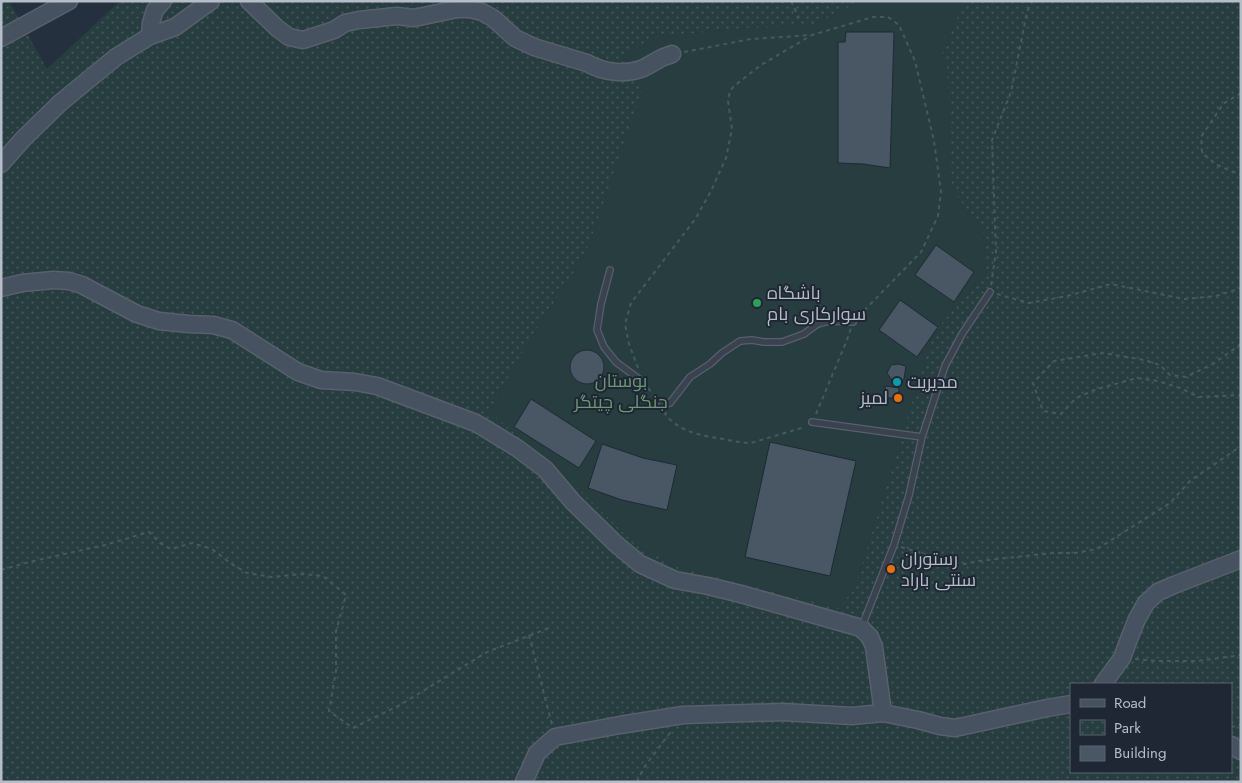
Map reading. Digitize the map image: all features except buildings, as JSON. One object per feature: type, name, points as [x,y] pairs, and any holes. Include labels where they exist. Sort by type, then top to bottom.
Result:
[{"type":"street","points":[[1,29],[54,1]]},
{"type":"street","points":[[1,38],[69,1]]},
{"type":"street","points":[[150,36],[155,10],[163,1]]},
{"type":"street","points":[[1,164],[23,139],[60,103],[116,57],[150,36],[175,27],[211,1]]},
{"type":"street","points":[[249,1],[289,37],[303,40],[334,30],[345,23],[359,20],[397,16],[414,18],[457,9],[470,9],[482,12],[493,18],[515,38],[534,47],[587,63],[603,70],[617,72],[642,69],[658,59],[672,54]]},
{"type":"street","points":[[1,288],[22,283],[54,280],[69,281],[82,285],[137,314],[159,320],[213,325],[232,330],[298,372],[321,380],[378,386],[476,423],[517,448],[544,469],[573,502],[616,544],[640,564],[675,580],[741,594],[861,628],[870,637],[874,647],[883,713]]},
{"type":"street","points":[[1104,683],[1122,658],[1146,603],[1158,592],[1241,558]]},
{"type":"street","points":[[524,782],[537,753],[555,737],[683,715],[783,712],[852,716],[883,713],[955,728],[1070,704]]},
{"type":"lane","points":[[610,270],[600,304],[597,330],[604,347],[616,362],[644,382]]},
{"type":"lane","points":[[861,628],[894,545],[909,495],[922,437],[946,366],[962,334],[990,292]]},
{"type":"lane","points":[[662,405],[670,403],[690,377],[740,341],[782,342],[804,334],[821,323],[830,321],[853,322]]},
{"type":"lane","points":[[812,422],[922,437]]},
{"type":"path","points":[[791,1],[799,18]]},
{"type":"path","points":[[1032,1],[1027,12],[1011,92],[992,140],[996,252],[990,292],[1029,303],[1068,296],[1110,284],[1184,299],[1216,296],[1241,288]]},
{"type":"path","points":[[672,54],[751,39],[812,35],[873,18],[888,17],[899,24],[915,61],[934,140],[941,192],[938,216],[921,252],[853,322],[819,410],[812,422],[806,426],[752,443],[709,437],[686,430],[676,425],[666,416],[666,411],[644,382],[629,344],[625,324],[631,303],[696,218],[726,158],[732,129],[728,101],[730,91],[761,65],[812,35]]},
{"type":"path","points":[[1241,93],[1223,104],[1202,137],[1202,153],[1217,165],[1241,175]]},
{"type":"path","points":[[1241,344],[1214,364],[1186,377],[1170,375],[1160,365],[1144,360],[1103,353],[1054,360],[1033,383],[1043,411],[1061,414],[1076,398],[1097,389],[1137,378],[1158,381],[1199,397],[1241,395]]},
{"type":"path","points":[[894,545],[965,564],[1053,553],[1097,550],[1170,503],[1190,481],[1241,446]]},
{"type":"path","points":[[1,570],[149,532],[160,543],[171,550],[192,543],[212,548],[230,563],[248,573],[272,577],[302,574],[323,576],[346,595],[336,630],[336,671],[329,711],[353,728],[400,705],[486,652],[549,628]]},
{"type":"path","points":[[529,635],[555,737]]},
{"type":"path","points":[[1122,658],[1158,661],[1198,661],[1241,655]]},
{"type":"path","points":[[637,782],[643,770],[683,715]]},
{"type":"green space","name":"بوستان جنگلی چیتگر","points":[[1,1],[9,1],[47,69],[120,1],[1241,1],[1241,782],[1,782]]},
{"type":"green space","name":"باشگاه سوارکاری بام","points":[[861,1],[964,1],[942,55],[947,68],[952,190],[983,229],[986,273],[934,332],[855,588],[839,608],[677,567],[635,544],[583,493],[489,411],[532,336],[586,253],[643,89],[624,54],[657,37],[745,28],[811,26]]},
{"type":"place","name":"باشگاه سوارکاری بام","points":[[757,303]]},
{"type":"place","name":"مدیریت","points":[[897,382]]},
{"type":"place","name":"لمیز","points":[[898,398]]},
{"type":"place","name":"رستوران سنتی باراد","points":[[891,569]]}]
